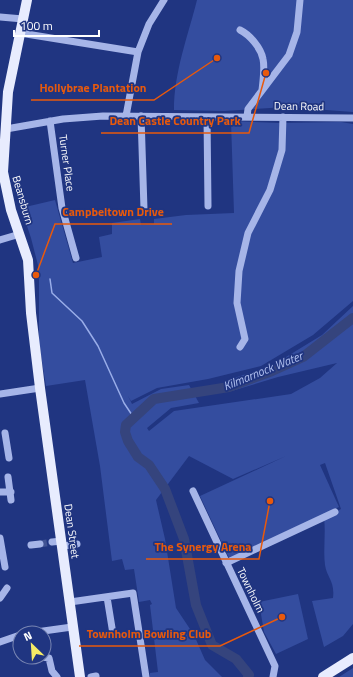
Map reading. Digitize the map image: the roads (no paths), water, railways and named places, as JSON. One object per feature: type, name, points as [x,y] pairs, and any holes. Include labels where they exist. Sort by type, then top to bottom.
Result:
[{"type":"main road","name":"Beansburn","points":[[27,0],[8,92],[3,172],[11,210],[28,260],[31,315],[40,388]]},
{"type":"main road","name":"Dean Street","points":[[40,388],[59,543],[70,602],[72,627],[80,677]]},
{"type":"main road","points":[[324,677],[353,658]]},
{"type":"street","points":[[126,116],[138,52],[149,24],[164,0]]},
{"type":"street","points":[[247,116],[248,109],[289,55],[297,32],[300,0]]},
{"type":"street","points":[[0,17],[23,19]]},
{"type":"street","points":[[240,30],[245,32],[257,47],[263,59],[262,91]]},
{"type":"street","points":[[20,33],[138,52]]},
{"type":"street","name":"Dean Road","points":[[6,129],[50,121],[103,116],[353,118]]},
{"type":"street","points":[[141,116],[144,209]]},
{"type":"street","points":[[207,116],[208,206]]},
{"type":"street","points":[[240,347],[246,339],[237,302],[241,258],[248,233],[270,190],[282,150],[283,117]]},
{"type":"street","name":"Turner Place","points":[[50,121],[62,208],[76,258]]},
{"type":"street","points":[[0,240],[20,234]]},
{"type":"street","points":[[0,394],[40,388]]},
{"type":"street","points":[[5,433],[3,445],[9,458]]},
{"type":"street","points":[[8,477],[11,500]]},
{"type":"street","name":"Townholm","points":[[193,491],[275,666],[273,677]]},
{"type":"street","points":[[0,492],[11,492]]},
{"type":"street","points":[[226,564],[335,512]]},
{"type":"street","points":[[0,538],[1,551],[5,567]]},
{"type":"street","points":[[59,543],[77,544]]},
{"type":"street","points":[[31,545],[40,544]]},
{"type":"street","points":[[0,598],[7,588]]},
{"type":"street","points":[[70,602],[133,593],[146,677]]},
{"type":"street","points":[[107,597],[113,634]]},
{"type":"street","points":[[52,630],[72,627]]},
{"type":"street","points":[[0,642],[12,638]]},
{"type":"street","points":[[51,665],[52,671],[57,677]]},
{"type":"waterway","points":[[50,279],[52,293],[82,321],[98,346],[124,403],[134,418]]},
{"type":"waterway","name":"Kilmarnock Water","points":[[248,677],[249,675],[236,659],[212,645],[196,605],[184,539],[165,489],[149,465],[138,457],[128,441],[125,432],[126,425],[154,399],[229,387],[272,371],[303,357],[353,318]]},
{"type":"tunnel","points":[[40,544],[52,542]]},
{"type":"place","name":"Hollybrae Plantation","points":[[217,58]]},
{"type":"place","name":"Dean Castle Country Park","points":[[266,73]]},
{"type":"place","name":"Campbeltown Drive","points":[[36,275]]},
{"type":"place","name":"The Synergy Arena","points":[[270,501]]},
{"type":"place","name":"Townholm Bowling Club","points":[[282,617]]}]
